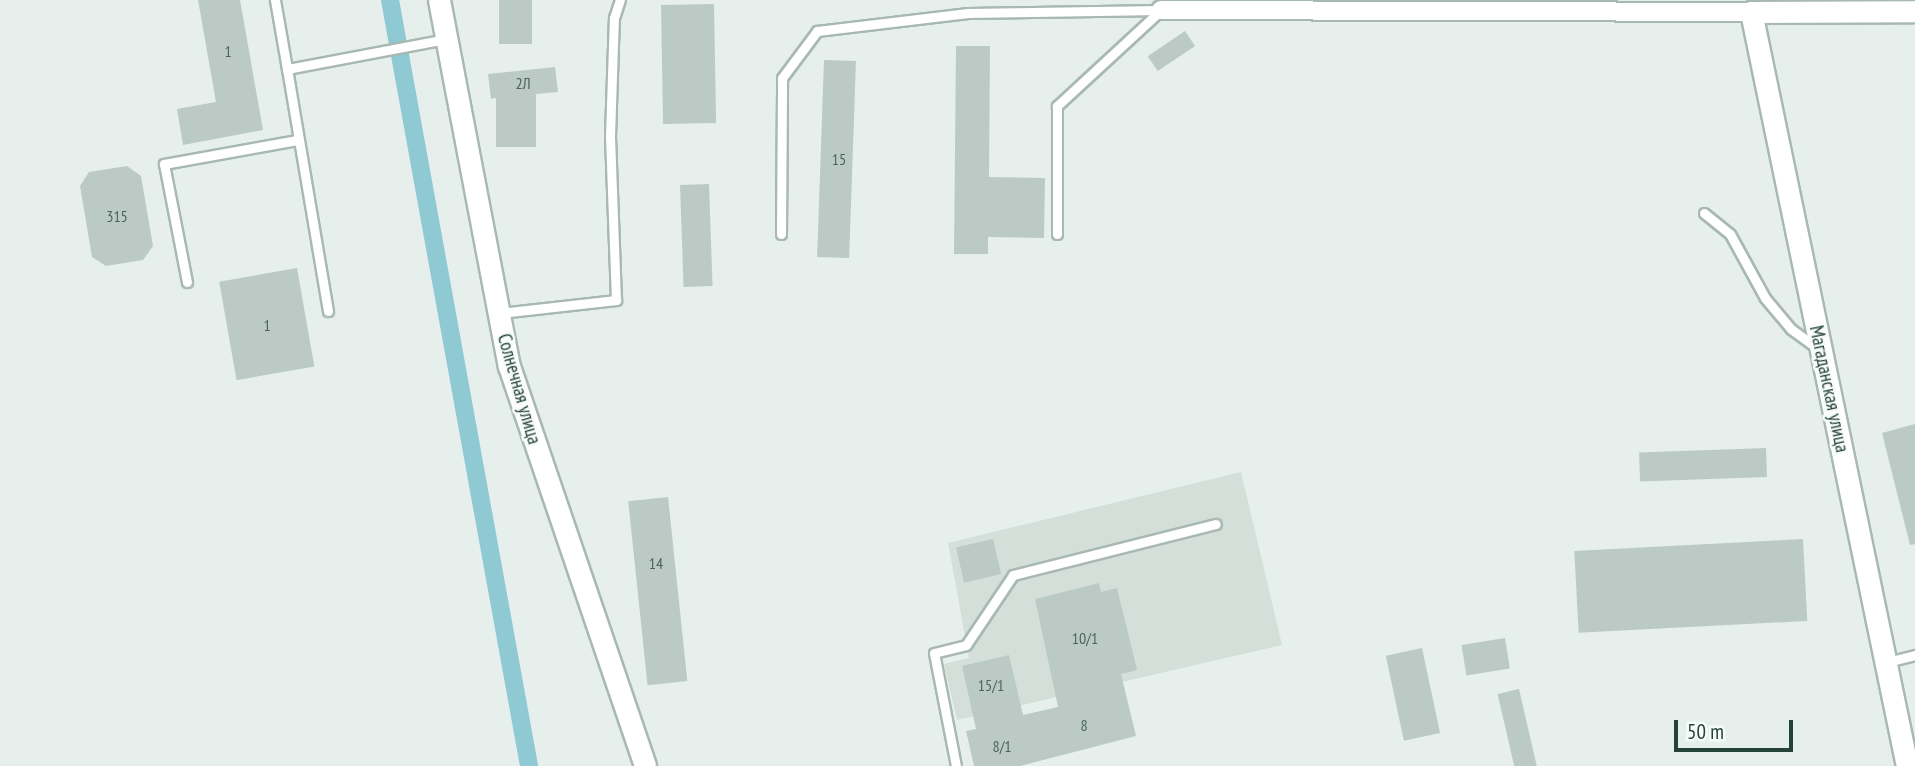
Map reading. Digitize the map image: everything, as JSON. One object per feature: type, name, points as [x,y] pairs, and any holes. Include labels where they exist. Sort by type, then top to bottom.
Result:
[{"type":"street","name":"Солнечная улица","points":[[442,2],[439,40],[509,366],[645,766]]},
{"type":"street","points":[[1161,10],[1469,6],[1750,6],[1915,10]]},
{"type":"street","name":"Магаданская улица","points":[[1750,6],[1907,766]]},
{"type":"lane","points":[[275,0],[328,311]]},
{"type":"lane","points":[[498,313],[616,300],[610,136],[614,18],[620,0]]},
{"type":"lane","points":[[781,233],[782,78],[817,31],[968,13],[1161,10]]},
{"type":"lane","points":[[1057,234],[1057,106],[1161,10]]},
{"type":"lane","points":[[287,69],[439,40]]},
{"type":"lane","points":[[187,282],[164,164],[297,140]]},
{"type":"lane","points":[[1704,213],[1730,234],[1765,298],[1791,329],[1821,351]]},
{"type":"lane","points":[[956,766],[934,653],[966,645],[1013,575],[1216,524]]},
{"type":"lane","points":[[1885,662],[1915,655]]},
{"type":"shaded area","points":[[1241,472],[1282,645],[957,720],[944,664],[969,658],[948,543]]},
{"type":"building","points":[[198,0],[240,0],[263,130],[183,145],[177,109],[216,102]]},
{"type":"building","points":[[499,0],[532,0],[532,44],[499,44]]},
{"type":"building","points":[[714,4],[716,123],[663,124],[661,5]]},
{"type":"building","points":[[1185,31],[1195,46],[1158,71],[1148,56]]},
{"type":"building","points":[[956,46],[990,46],[989,177],[1045,178],[1044,238],[988,237],[988,254],[954,254]]},
{"type":"building","points":[[824,60],[856,61],[849,258],[817,257]]},
{"type":"building","points":[[555,67],[558,92],[536,94],[536,147],[496,147],[496,98],[491,99],[488,74]]},
{"type":"building","points":[[127,166],[141,176],[153,246],[143,260],[106,266],[92,257],[80,186],[89,172]]},
{"type":"building","points":[[709,184],[713,286],[684,287],[680,185]]},
{"type":"building","points":[[297,268],[314,366],[237,380],[219,282]]},
{"type":"building","points":[[1915,424],[1915,544],[1910,545],[1882,433]]},
{"type":"building","points":[[1766,448],[1767,477],[1640,481],[1639,452]]},
{"type":"building","points":[[668,497],[687,681],[648,685],[628,501]]},
{"type":"building","points":[[993,539],[1001,574],[964,583],[956,548]]},
{"type":"building","points":[[1803,539],[1807,621],[1579,633],[1574,551]]},
{"type":"building","points":[[1099,583],[1101,592],[1117,588],[1137,670],[1121,674],[1136,736],[1020,766],[974,766],[966,731],[976,729],[962,666],[1009,655],[1023,715],[1058,707],[1035,599]]},
{"type":"building","points":[[1505,638],[1510,669],[1466,676],[1462,645]]},
{"type":"building","points":[[1422,648],[1440,733],[1404,741],[1386,656]]},
{"type":"building","points":[[1519,689],[1537,766],[1514,766],[1498,694]]},
{"type":"waterway","points":[[390,0],[529,766]]}]
